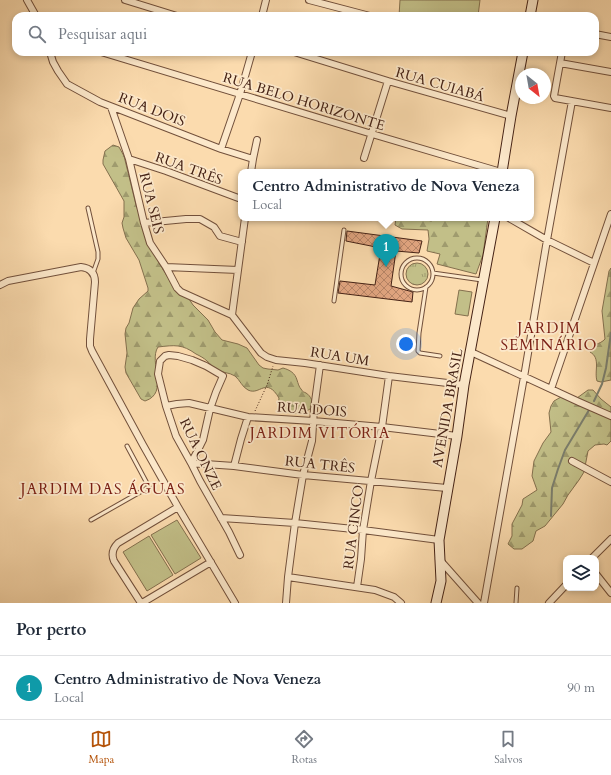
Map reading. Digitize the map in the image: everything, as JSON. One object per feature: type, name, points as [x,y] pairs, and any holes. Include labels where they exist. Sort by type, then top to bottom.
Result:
[{"type":"street","points":[[27,0],[34,12]]},
{"type":"street","points":[[125,0],[164,12]]},
{"type":"street","points":[[263,12],[266,0]]},
{"type":"street","points":[[309,0],[355,12]]},
{"type":"street","points":[[531,12],[533,0]]},
{"type":"street","points":[[599,35],[611,37]]},
{"type":"street","name":"RUA DOIS","points":[[51,56],[58,71],[68,84],[100,102],[221,149],[253,159]]},
{"type":"street","name":"RUA BELO HORIZONTE","points":[[114,56],[492,169]]},
{"type":"street","points":[[221,149],[240,94],[251,56]]},
{"type":"street","name":"RUA CUIABÁ","points":[[307,56],[511,116]]},
{"type":"street","points":[[502,169],[522,56]]},
{"type":"street","points":[[561,56],[553,93],[555,98],[611,108]]},
{"type":"street","points":[[560,63],[611,72]]},
{"type":"street","points":[[364,158],[388,81]]},
{"type":"street","points":[[484,603],[572,101]]},
{"type":"street","name":"RUA SEIS","points":[[111,107],[129,159],[150,243],[166,267],[177,288],[181,292],[232,315]]},
{"type":"street","points":[[251,169],[257,140]]},
{"type":"street","name":"RUA TRÊS","points":[[129,159],[238,198]]},
{"type":"street","points":[[551,389],[611,214]]},
{"type":"street","points":[[144,223],[186,218],[200,219],[214,227],[220,236],[242,242]]},
{"type":"street","points":[[232,315],[245,221]]},
{"type":"street","name":"AVENIDA BRASIL","points":[[436,603],[441,581],[439,540],[457,436],[464,385],[494,221]]},
{"type":"street","points":[[514,221],[547,240],[594,263]]},
{"type":"street","points":[[0,285],[8,281],[81,267],[86,268],[93,273],[95,282],[90,339],[92,352],[178,507],[235,603]]},
{"type":"street","points":[[166,267],[238,270]]},
{"type":"street","name":"RUA UM","points":[[232,315],[261,353],[267,357],[389,376],[464,385]]},
{"type":"street","points":[[471,352],[611,416]]},
{"type":"street","name":"RUA ONZE","points":[[210,409],[223,376],[206,366],[178,356],[169,355],[162,358],[158,374],[166,406],[176,436],[240,556]]},
{"type":"street","points":[[286,603],[295,523],[303,475],[312,441],[314,409],[320,365]]},
{"type":"street","name":"RUA CINCO","points":[[357,587],[363,530],[382,427],[389,376]]},
{"type":"street","name":"RUA DOIS","points":[[166,406],[189,403],[250,417],[382,427],[457,436]]},
{"type":"street","points":[[191,463],[203,440],[210,409]]},
{"type":"street","points":[[234,466],[241,440],[250,417]]},
{"type":"street","points":[[572,461],[611,482]]},
{"type":"street","name":"RUA TRÊS","points":[[191,463],[447,488]]},
{"type":"street","points":[[178,507],[118,543],[113,550],[114,561],[141,603],[211,562]]},
{"type":"street","points":[[221,518],[295,523],[439,540]]},
{"type":"street","points":[[595,555],[611,539]]},
{"type":"street","points":[[439,559],[478,603]]},
{"type":"street","points":[[288,576],[375,590],[388,594],[401,603]]},
{"type":"street","points":[[599,578],[611,593]]},
{"type":"street","points":[[549,603],[563,588]]},
{"type":"lane","points":[[88,208],[98,252],[98,259],[93,273]]},
{"type":"lane","points":[[334,301],[344,230]]},
{"type":"lane","points":[[413,259],[424,260],[428,263],[433,273],[430,284],[422,290],[412,290],[407,287],[404,284],[401,274],[404,264],[413,259]]},
{"type":"lane","points":[[433,273],[484,280]]},
{"type":"lane","points":[[426,287],[419,333],[418,351],[420,353],[440,356]]},
{"type":"lane","points":[[91,520],[149,487],[127,446]]},
{"type":"lane","points":[[516,603],[517,588]]},
{"type":"path","points":[[250,417],[267,385],[274,359]]},
{"type":"green space","points":[[400,0],[480,0],[478,12],[399,12]]},
{"type":"green space","points":[[113,145],[119,147],[124,156],[136,205],[159,263],[167,276],[208,320],[222,340],[247,348],[259,365],[263,368],[278,370],[283,368],[292,372],[295,375],[300,388],[310,397],[313,407],[300,413],[287,412],[280,407],[279,398],[270,388],[267,387],[256,391],[248,390],[235,376],[215,369],[205,359],[187,348],[174,346],[158,347],[155,361],[157,377],[156,391],[152,397],[145,401],[141,399],[126,373],[125,367],[127,353],[125,334],[133,308],[139,299],[148,291],[148,288],[139,260],[126,238],[123,228],[124,201],[103,164],[105,151]]},
{"type":"green space","points":[[396,221],[488,221],[483,255],[476,274],[437,264],[440,254],[427,251],[429,239],[428,230],[402,229],[395,225]]},
{"type":"green space","points":[[413,263],[421,263],[428,270],[428,278],[421,285],[413,285],[406,278],[406,270]]},
{"type":"green space","points":[[611,268],[611,380],[601,382],[597,381],[596,361],[590,352],[592,347],[605,339],[602,311],[609,271]]},
{"type":"green space","points":[[459,290],[472,292],[468,316],[455,314]]},
{"type":"green space","points":[[588,390],[593,390],[611,407],[611,441],[607,445],[595,445],[588,451],[584,472],[563,504],[545,526],[536,531],[533,541],[522,549],[514,549],[508,544],[512,536],[512,524],[522,505],[523,499],[537,490],[532,476],[534,461],[543,443],[551,432],[549,413],[551,406],[554,401],[561,397],[577,398]]},
{"type":"green space","points":[[177,520],[201,558],[175,574],[151,535]]},
{"type":"green space","points":[[149,536],[173,575],[147,591],[123,552]]},
{"type":"building","points":[[347,231],[422,241],[419,253],[396,251],[391,286],[413,292],[412,302],[338,293],[340,281],[375,285],[381,248],[346,241]]},
{"type":"waterway","points":[[594,401],[602,384],[611,333]]},
{"type":"waterway","points":[[551,516],[552,488],[558,469],[565,450],[589,410]]},
{"type":"place","name":"Centro Administrativo de Nova Veneza","points":[[386,267]]},
{"type":"district","name":"JARDIM SEMINÁRIO","points":[[549,336]]},
{"type":"district","name":"JARDIM VITÓRIA","points":[[320,433]]},
{"type":"district","name":"JARDIM DAS ÁGUAS","points":[[103,489]]}]
